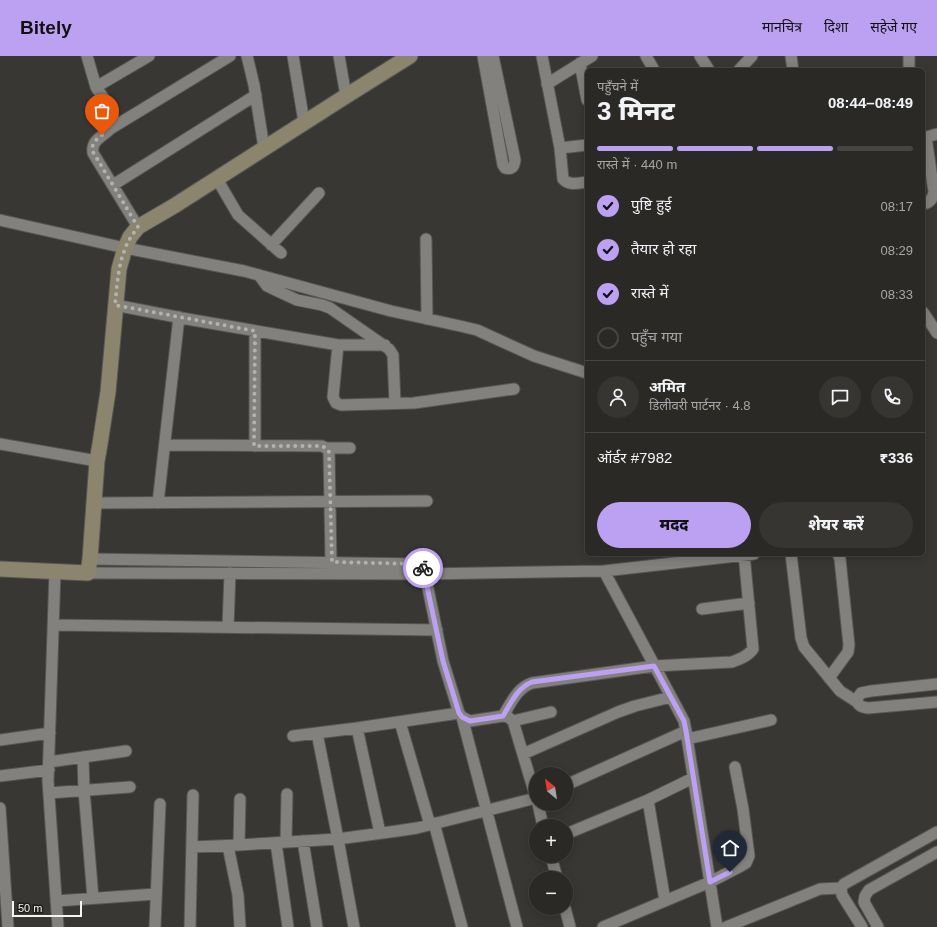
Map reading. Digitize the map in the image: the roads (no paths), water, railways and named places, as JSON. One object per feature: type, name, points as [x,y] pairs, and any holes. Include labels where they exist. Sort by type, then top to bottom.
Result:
[{"type":"street","points":[[87,56],[96,87],[113,116],[113,123],[110,130]]},
{"type":"street","points":[[138,227],[93,152],[92,147],[95,141],[110,130],[230,56]]},
{"type":"street","points":[[247,56],[256,95],[264,148]]},
{"type":"street","points":[[293,56],[304,122]]},
{"type":"street","points":[[339,56],[346,96]]},
{"type":"street","points":[[88,566],[97,461],[108,392],[119,269],[130,237],[138,227],[217,179],[304,122],[410,56]]},
{"type":"street","points":[[542,56],[560,148],[563,178],[565,182],[585,182]]},
{"type":"street","points":[[547,84],[592,56]]},
{"type":"street","points":[[646,56],[653,68]]},
{"type":"street","points":[[700,56],[708,68]]},
{"type":"street","points":[[741,68],[752,56]]},
{"type":"street","points":[[791,56],[793,68]]},
{"type":"street","points":[[909,56],[909,68]]},
{"type":"street","points":[[96,87],[142,58]]},
{"type":"street","points":[[490,58],[515,160],[512,169],[505,168],[503,165],[490,58]]},
{"type":"street","points":[[580,63],[585,89]]},
{"type":"street","points":[[113,185],[256,95]]},
{"type":"street","points":[[925,137],[937,134]]},
{"type":"street","points":[[925,142],[934,192],[931,200],[925,204]]},
{"type":"street","points":[[560,148],[585,145]]},
{"type":"street","points":[[217,179],[238,215],[281,254]]},
{"type":"street","points":[[271,245],[319,193]]},
{"type":"street","points":[[0,220],[125,248],[244,271],[391,311],[477,330],[534,356],[585,372]]},
{"type":"street","points":[[426,239],[427,319]]},
{"type":"street","points":[[259,275],[267,286],[297,300],[330,308],[362,331],[385,345],[393,355],[395,403]]},
{"type":"street","points":[[115,305],[179,318],[338,345],[385,345]]},
{"type":"street","points":[[925,315],[937,333]]},
{"type":"street","points":[[158,502],[179,318]]},
{"type":"street","points":[[254,446],[255,331]]},
{"type":"street","points":[[338,345],[333,397],[336,403],[341,405],[414,403],[514,390]]},
{"type":"street","points":[[0,444],[97,461]]},
{"type":"street","points":[[165,445],[322,446],[326,448],[350,448]]},
{"type":"street","points":[[326,448],[329,452],[332,562]]},
{"type":"street","points":[[94,503],[427,501]]},
{"type":"street","points":[[88,566],[192,573],[425,574],[604,571],[698,557],[715,556]]},
{"type":"street","points":[[503,716],[516,693],[532,682],[654,666],[732,662],[743,658],[753,649],[749,603],[748,556]]},
{"type":"street","points":[[791,556],[801,638],[804,647],[840,690],[857,702],[860,706],[868,708],[937,702]]},
{"type":"street","points":[[829,678],[848,652],[839,556]]},
{"type":"street","points":[[192,573],[194,560]]},
{"type":"street","points":[[0,569],[55,571],[88,566],[194,560],[419,564],[423,568],[425,574],[443,661],[461,715],[517,927]]},
{"type":"street","points":[[55,571],[49,793],[58,927]]},
{"type":"street","points":[[604,571],[684,721],[717,927]]},
{"type":"street","points":[[228,627],[230,573]]},
{"type":"street","points":[[702,609],[749,603]]},
{"type":"street","points":[[54,625],[437,630]]},
{"type":"street","points":[[857,702],[857,699],[861,693],[937,684]]},
{"type":"street","points":[[523,754],[618,712],[671,697]]},
{"type":"street","points":[[513,721],[551,712]]},
{"type":"street","points":[[293,736],[461,715],[470,721],[503,716],[508,717],[513,721],[529,774]]},
{"type":"street","points":[[573,782],[687,735],[771,720]]},
{"type":"street","points":[[400,722],[462,927]]},
{"type":"street","points":[[356,728],[380,833]]},
{"type":"street","points":[[0,740],[50,733]]},
{"type":"street","points":[[317,733],[354,927]]},
{"type":"street","points":[[0,776],[83,757],[126,751]]},
{"type":"street","points":[[83,757],[84,790],[93,898]]},
{"type":"street","points":[[603,927],[710,882],[746,863],[749,856],[743,809],[735,767]]},
{"type":"street","points":[[573,831],[648,800],[693,778]]},
{"type":"street","points":[[49,793],[130,787]]},
{"type":"street","points":[[287,794],[281,843],[288,927]]},
{"type":"street","points":[[190,927],[193,795]]},
{"type":"street","points":[[240,800],[234,846],[240,927]]},
{"type":"street","points":[[192,847],[234,846],[338,839],[417,828],[529,800]]},
{"type":"street","points":[[648,800],[665,901]]},
{"type":"street","points":[[155,927],[160,804]]},
{"type":"street","points":[[0,808],[8,927]]},
{"type":"street","points":[[726,927],[820,889],[841,888],[849,881],[937,832]]},
{"type":"street","points":[[304,841],[317,927]]},
{"type":"street","points":[[878,927],[864,902],[864,896],[869,890],[937,852]]},
{"type":"street","points":[[841,888],[842,895],[862,927]]},
{"type":"street","points":[[56,901],[156,894]]},
{"type":"street","points":[[567,915],[570,927]]}]
